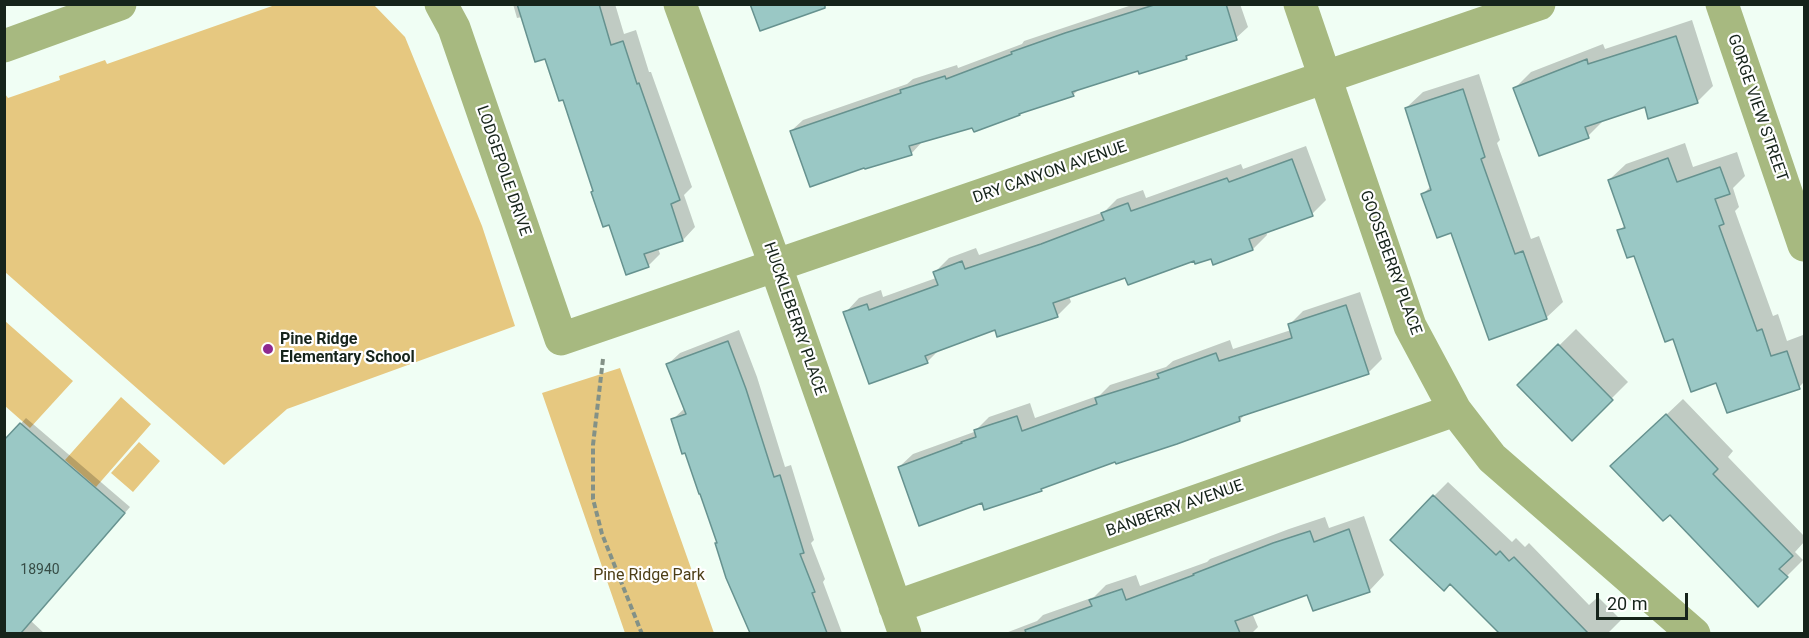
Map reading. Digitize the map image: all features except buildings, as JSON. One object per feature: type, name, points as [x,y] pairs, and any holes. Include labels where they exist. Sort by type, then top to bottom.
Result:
[{"type":"street","points":[[4,46],[120,4]]},
{"type":"street","name":"LODGEPOLE DRIVE","points":[[441,4],[454,28],[561,339]]},
{"type":"street","name":"HUCKLEBERRY PLACE","points":[[680,4],[776,267],[900,620]]},
{"type":"street","name":"GOOSEBERRY PLACE","points":[[1299,4],[1410,326],[1455,410],[1492,458],[1694,633]]},
{"type":"street","name":"DRY CANYON AVENUE","points":[[561,339],[1539,4]]},
{"type":"street","name":"GORGE VIEW STREET","points":[[1722,4],[1804,245]]},
{"type":"street","name":"BANBERRY AVENUE","points":[[900,620],[1455,410]]},
{"type":"path","points":[[606,324],[593,445],[593,499],[602,534],[642,633]]},
{"type":"green space","points":[[275,5],[374,5],[405,37],[482,226],[515,326],[287,409],[224,465],[5,272],[5,94],[8,98],[60,80],[59,76],[105,60],[107,64]]},
{"type":"green space","points":[[5,321],[73,381],[30,428],[5,406]]},
{"type":"green space","name":"Pine Ridge Park","points":[[620,368],[714,633],[625,633],[542,393]]},
{"type":"green space","points":[[121,397],[151,424],[96,487],[65,460]]},
{"type":"green space","points":[[139,442],[160,461],[133,492],[111,473]]},
{"type":"place","name":"Pine Ridge Elementary School","points":[[268,349]]}]
